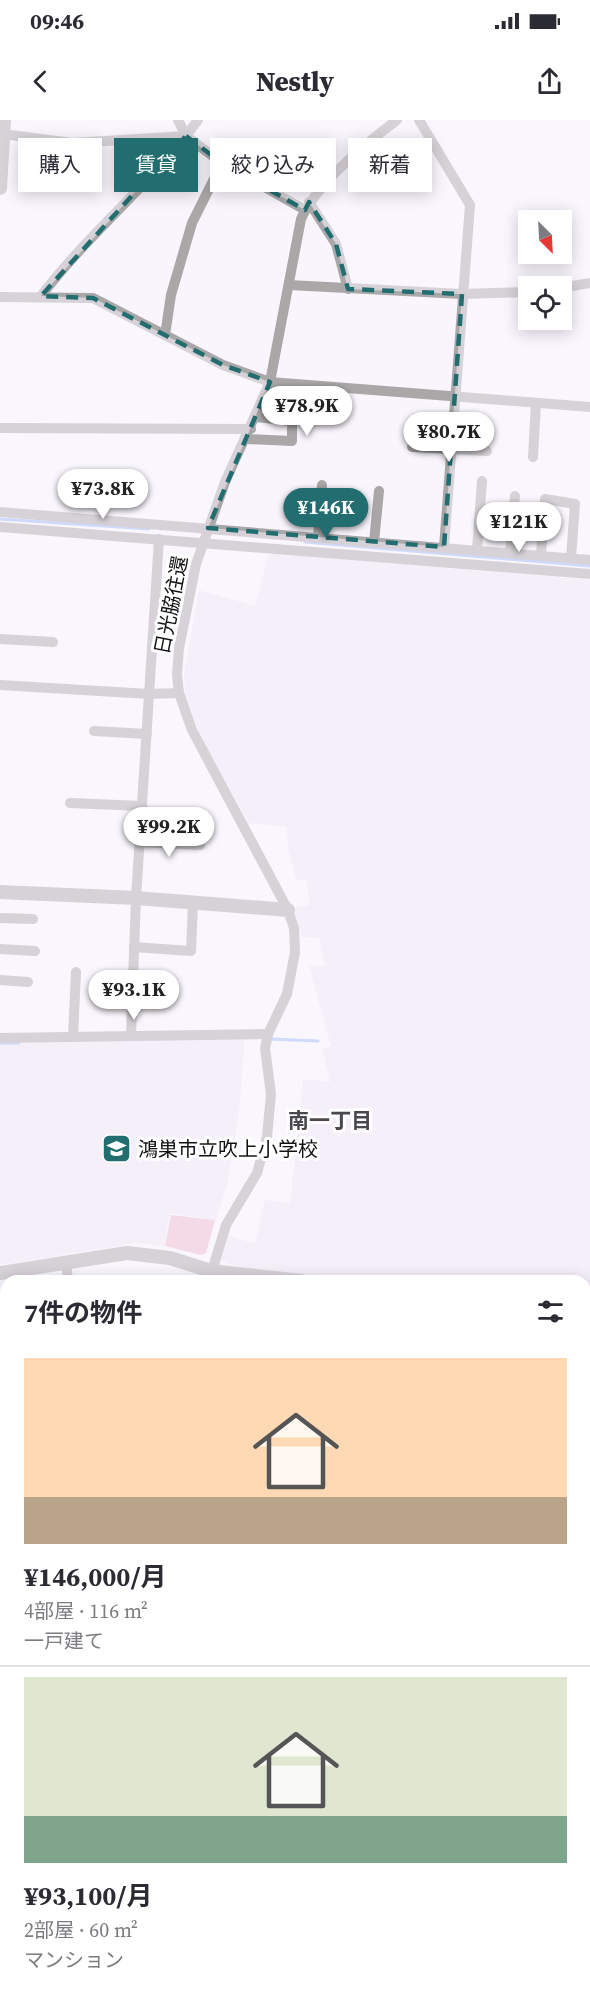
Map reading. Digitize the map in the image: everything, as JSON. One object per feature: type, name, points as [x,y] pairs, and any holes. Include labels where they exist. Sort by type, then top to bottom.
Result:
[{"type":"street","points":[[0,188],[4,120]]},
{"type":"street","points":[[178,120],[186,136],[210,154]]},
{"type":"street","points":[[40,296],[66,262],[162,167],[198,120]]},
{"type":"street","points":[[307,206],[370,140],[397,120]]},
{"type":"street","points":[[419,120],[470,205],[444,547]]},
{"type":"street","points":[[3,134],[72,143],[186,136]]},
{"type":"street","points":[[165,335],[171,295],[192,224],[210,187]]},
{"type":"street","points":[[279,192],[307,206],[336,244],[348,289]]},
{"type":"street","name":"日光脇往還","points":[[210,1275],[226,1225],[257,1173],[267,1137],[271,1094],[265,1048],[268,1034],[287,994],[295,952],[294,928],[288,910],[192,730],[179,693],[177,675],[179,648],[208,528],[225,482],[270,382],[301,219],[307,206]]},
{"type":"street","points":[[572,286],[590,283]]},
{"type":"street","points":[[289,285],[462,294],[518,292]]},
{"type":"street","points":[[0,297],[93,298],[223,365],[270,382],[590,407]]},
{"type":"street","points":[[533,457],[536,403]]},
{"type":"street","points":[[0,428],[248,434],[292,441],[292,421],[256,417]]},
{"type":"street","points":[[412,447],[488,451]]},
{"type":"street","points":[[477,550],[482,482]]},
{"type":"street","points":[[318,537],[322,485]]},
{"type":"street","points":[[374,542],[379,491]]},
{"type":"street","points":[[510,552],[515,496]]},
{"type":"street","points":[[541,555],[546,499],[575,504],[571,558]]},
{"type":"street","points":[[0,512],[590,560]]},
{"type":"street","points":[[0,527],[590,574]]},
{"type":"street","points":[[131,1035],[136,898],[159,539]]},
{"type":"street","points":[[0,639],[53,642]]},
{"type":"street","points":[[0,685],[149,694],[179,693]]},
{"type":"street","points":[[94,731],[147,734]]},
{"type":"street","points":[[70,803],[142,806]]},
{"type":"street","points":[[140,842],[200,845]]},
{"type":"street","points":[[0,892],[136,898],[288,910]]},
{"type":"street","points":[[134,947],[191,951],[194,903]]},
{"type":"street","points":[[0,918],[33,919]]},
{"type":"street","points":[[0,949],[35,951]]},
{"type":"street","points":[[73,1036],[76,972]]},
{"type":"street","points":[[0,980],[28,981]]},
{"type":"street","points":[[0,1038],[268,1034]]},
{"type":"street","points":[[0,1273],[127,1253],[170,1258],[208,1275]]},
{"type":"street","points":[[66,1262],[67,1275]]},
{"type":"highlighted area","points":[[186,136],[222,163],[305,210],[309,202],[336,244],[348,289],[462,294],[444,547],[208,528],[270,382],[223,365],[93,298],[41,296]]},
{"type":"shaded area","points":[[269,553],[590,580],[590,1275],[313,1275],[249,1269],[217,1260],[224,1234],[255,1244],[265,1200],[290,1203],[303,1079],[330,1082],[322,1049],[331,1046],[309,965],[325,966],[319,938],[302,937],[293,908],[309,905],[307,880],[296,880],[288,848],[287,827],[248,823],[201,736],[185,696],[184,674],[199,590],[255,606]]},
{"type":"shaded area","name":"鴻巣市立吹上小学校","points":[[245,1036],[239,1114],[227,1184],[216,1220],[170,1213],[164,1246],[138,1243],[0,1265],[0,1042]]},
{"type":"shaded area","points":[[171,1215],[215,1220],[206,1253],[201,1255],[165,1246]]},
{"type":"waterway","points":[[0,519],[149,529]]},
{"type":"waterway","points":[[305,542],[590,566]]},
{"type":"waterway","points":[[271,1039],[318,1041]]},
{"type":"waterway","points":[[0,1043],[19,1043]]},
{"type":"place","name":"鴻巣市立吹上小学校","points":[[117,1149]]},
{"type":"district","name":"南一丁目","points":[[330,1121]]}]
